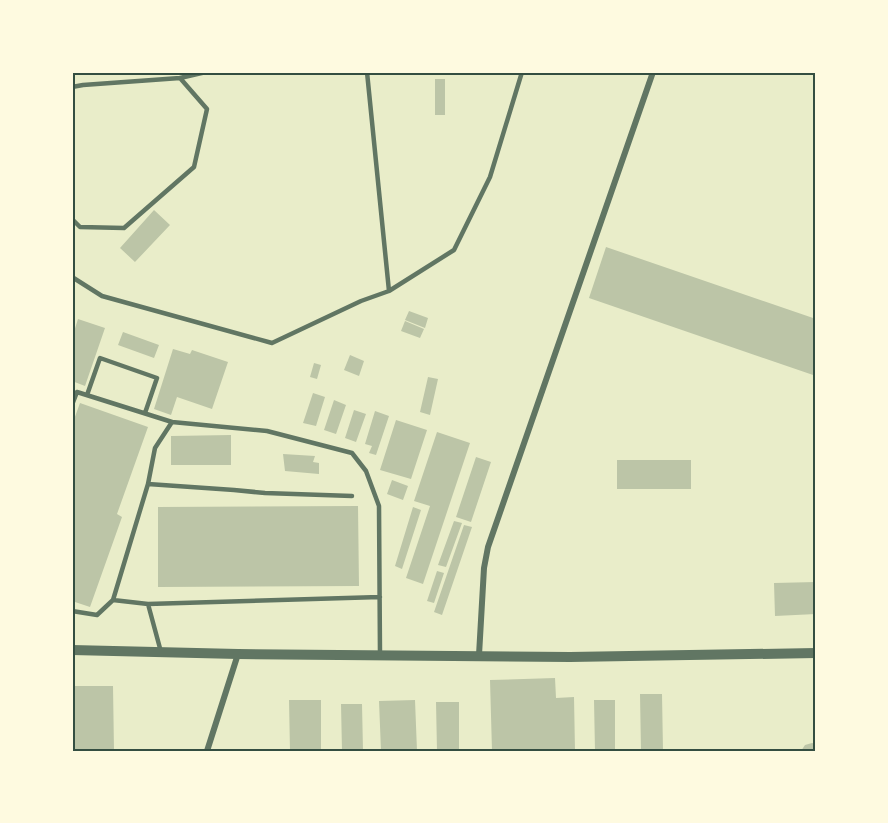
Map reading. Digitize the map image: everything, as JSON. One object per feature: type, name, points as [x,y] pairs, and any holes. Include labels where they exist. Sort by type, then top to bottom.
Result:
[{"type":"street","points":[[479,656],[484,568],[488,547],[653,72]]},
{"type":"street","points":[[72,650],[570,657],[816,653]]},
{"type":"street","points":[[207,751],[238,654]]},
{"type":"lane","points":[[72,87],[180,78],[206,72]]},
{"type":"lane","points":[[367,72],[389,291]]},
{"type":"lane","points":[[72,277],[102,296],[272,343],[361,301],[389,291],[454,250],[489,177],[522,72]]},
{"type":"lane","points":[[72,219],[80,227],[124,228],[194,167],[207,109],[180,78]]},
{"type":"lane","points":[[87,395],[100,358],[157,378],[145,414]]},
{"type":"lane","points":[[72,405],[77,392],[172,422],[267,431],[352,453],[366,471],[379,506],[380,655]]},
{"type":"lane","points":[[72,610],[98,615],[113,600],[147,484],[155,448],[172,422]]},
{"type":"lane","points":[[147,484],[265,493],[352,496]]},
{"type":"lane","points":[[113,600],[148,604],[380,597]]},
{"type":"lane","points":[[148,604],[161,652]]},
{"type":"building","points":[[435,79],[445,79],[445,115],[435,115]]},
{"type":"building","points":[[154,210],[170,225],[135,262],[120,248]]},
{"type":"building","points":[[606,247],[816,319],[816,376],[589,298]]},
{"type":"building","points":[[409,311],[428,318],[425,328],[405,320]]},
{"type":"building","points":[[78,319],[105,328],[85,386],[72,381],[72,338]]},
{"type":"building","points":[[405,321],[424,329],[420,338],[401,331]]},
{"type":"building","points":[[123,332],[159,345],[154,358],[118,345]]},
{"type":"building","points":[[173,349],[190,354],[192,350],[228,362],[212,409],[177,397],[171,415],[154,409]]},
{"type":"building","points":[[350,355],[364,361],[359,376],[344,370]]},
{"type":"building","points":[[314,363],[321,365],[317,379],[310,377]]},
{"type":"building","points":[[428,377],[438,379],[430,415],[420,412]]},
{"type":"building","points":[[313,393],[325,397],[316,426],[303,423]]},
{"type":"building","points":[[334,400],[346,405],[336,434],[324,430]]},
{"type":"building","points":[[80,403],[148,427],[117,514],[122,517],[90,607],[72,601],[72,425]]},
{"type":"building","points":[[354,410],[366,414],[356,442],[345,438]]},
{"type":"building","points":[[375,411],[389,416],[376,455],[369,453],[372,446],[365,444]]},
{"type":"building","points":[[396,420],[427,430],[411,479],[380,470]]},
{"type":"building","points":[[437,432],[470,443],[423,584],[406,578],[430,506],[414,501]]},
{"type":"building","points":[[231,435],[231,465],[171,465],[171,436]]},
{"type":"building","points":[[283,454],[315,456],[313,462],[319,463],[319,474],[285,471]]},
{"type":"building","points":[[476,457],[491,462],[471,522],[456,517]]},
{"type":"building","points":[[617,460],[691,460],[691,489],[617,489]]},
{"type":"building","points":[[392,480],[408,486],[403,500],[387,494]]},
{"type":"building","points":[[358,506],[359,586],[158,587],[158,507]]},
{"type":"building","points":[[413,507],[421,510],[402,569],[395,566]]},
{"type":"building","points":[[454,521],[462,523],[446,567],[438,565]]},
{"type":"building","points":[[464,525],[472,527],[442,615],[434,612]]},
{"type":"building","points":[[437,571],[444,573],[434,603],[427,601]]},
{"type":"building","points":[[816,582],[816,614],[775,616],[774,583]]},
{"type":"building","points":[[555,678],[556,698],[574,697],[575,751],[492,751],[490,680]]},
{"type":"building","points":[[72,686],[113,686],[114,751],[72,751]]},
{"type":"building","points":[[640,694],[662,694],[663,751],[641,751]]},
{"type":"building","points":[[289,700],[321,700],[321,751],[290,751]]},
{"type":"building","points":[[415,700],[417,751],[381,751],[379,701]]},
{"type":"building","points":[[594,700],[615,700],[615,751],[595,751]]},
{"type":"building","points":[[436,702],[459,702],[459,751],[437,751]]},
{"type":"building","points":[[341,704],[362,704],[363,751],[342,751]]},
{"type":"building","points":[[816,744],[816,751],[801,751],[805,745]]}]
